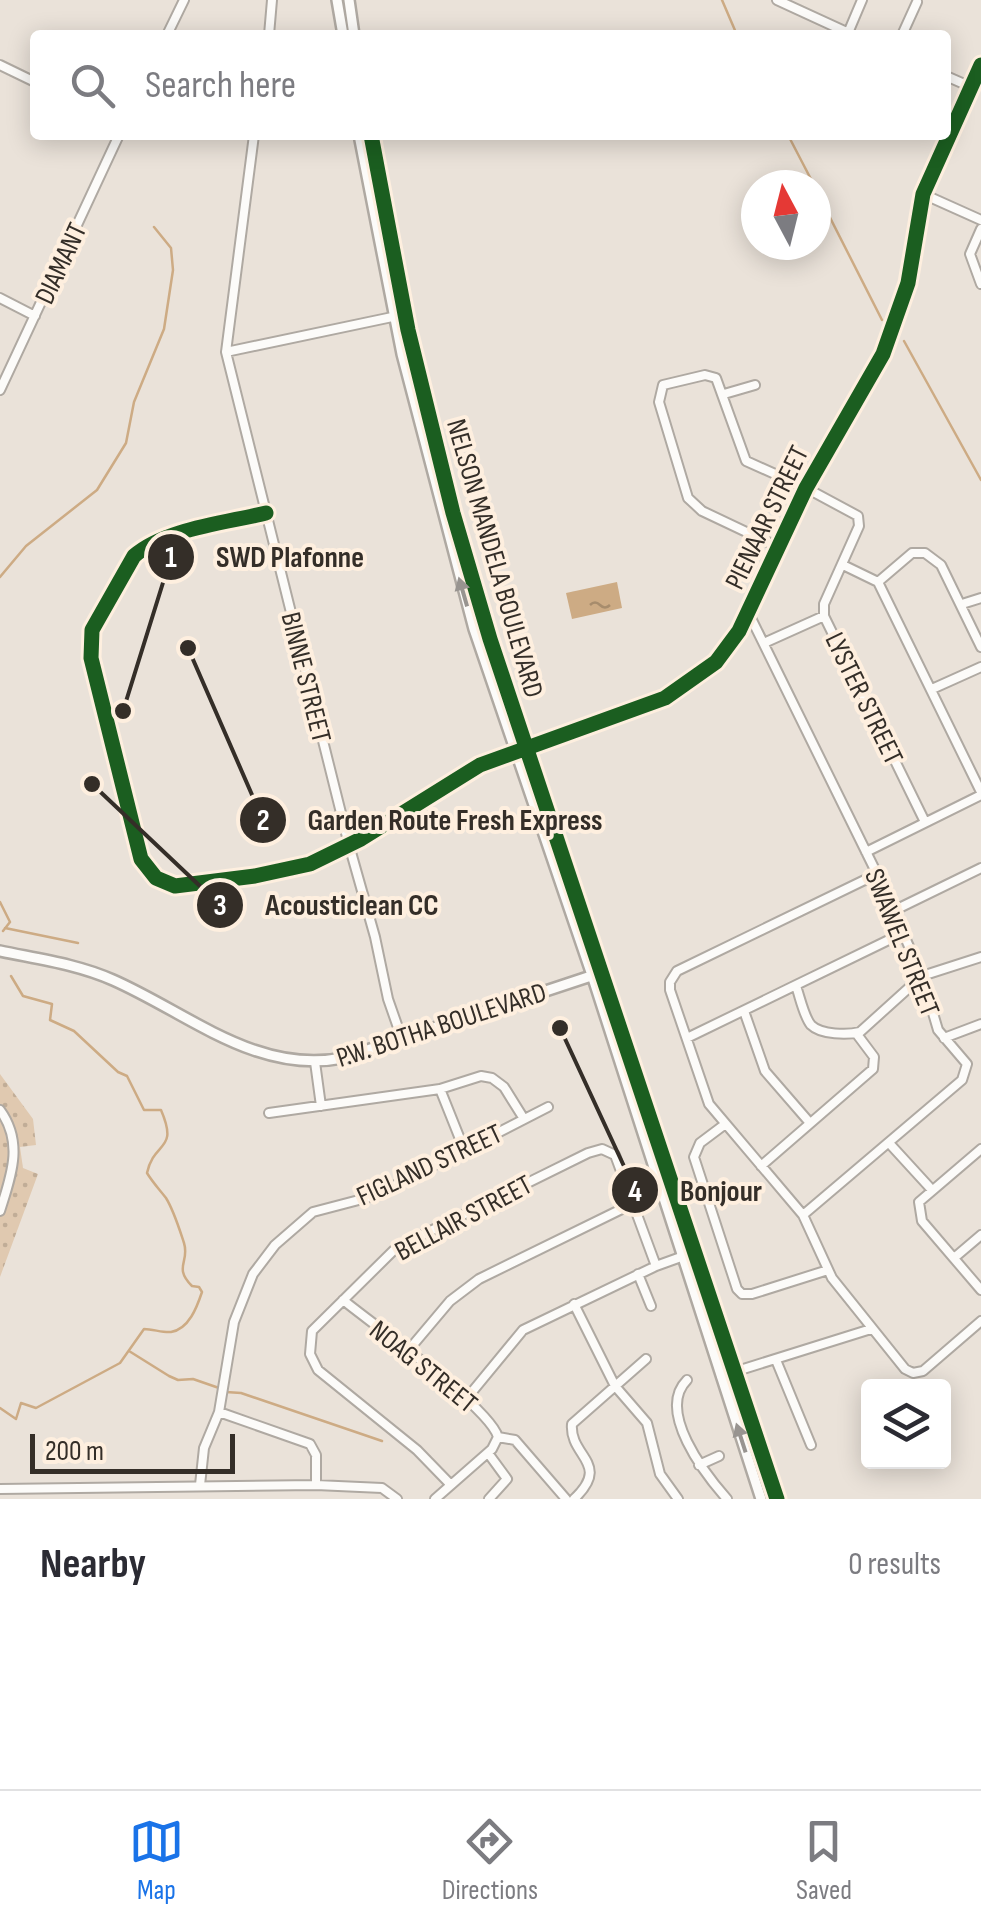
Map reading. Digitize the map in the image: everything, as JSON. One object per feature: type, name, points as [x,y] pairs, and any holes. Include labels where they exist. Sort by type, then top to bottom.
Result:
[{"type":"street","points":[[169,30],[184,0]]},
{"type":"street","points":[[269,30],[272,0]]},
{"type":"street","points":[[337,0],[345,30]]},
{"type":"street","points":[[346,30],[349,0]]},
{"type":"street","points":[[777,0],[841,30]]},
{"type":"street","points":[[851,30],[862,0]]},
{"type":"street","points":[[904,30],[917,2]]},
{"type":"street","name":"PIENAAR STREET","points":[[951,131],[981,64]]},
{"type":"street","points":[[0,65],[30,80]]},
{"type":"street","points":[[951,78],[971,87]]},
{"type":"street","name":"DIAMANT","points":[[0,390],[116,140]]},
{"type":"street","name":"BINNE STREET","points":[[253,140],[226,352],[348,845],[402,1040]]},
{"type":"street","name":"NELSON MANDELA BOULEVARD","points":[[361,140],[394,317],[458,574],[597,974],[762,1499]]},
{"type":"street","name":"NELSON MANDELA BOULEVARD","points":[[372,140],[406,314],[453,512],[521,749]]},
{"type":"street","name":"PIENAAR STREET","points":[[266,513],[152,542],[134,556],[90,638],[91,658],[141,859],[156,878],[175,886],[293,869],[348,845],[467,772],[665,698],[716,662],[748,612],[806,488],[868,384],[893,330],[908,283],[922,194],[947,140]]},
{"type":"street","points":[[922,194],[981,220]]},
{"type":"street","points":[[981,229],[970,254],[981,284]]},
{"type":"street","points":[[0,298],[35,316]]},
{"type":"street","points":[[226,352],[406,314]]},
{"type":"street","points":[[778,547],[702,512],[688,498],[658,395],[670,382],[712,376],[720,382],[746,461],[806,488]]},
{"type":"street","points":[[724,394],[755,385]]},
{"type":"street","name":"LYSTER STREET","points":[[806,488],[858,516],[859,526],[824,604],[824,616],[926,822]]},
{"type":"street","points":[[878,582],[908,555],[922,552],[938,561],[981,647]]},
{"type":"street","points":[[844,565],[878,582],[981,794],[866,852]]},
{"type":"street","points":[[962,604],[981,598]]},
{"type":"street","name":"SWAWEL STREET","points":[[748,612],[877,874],[922,976],[936,1025],[966,1062],[967,1071],[803,1215]]},
{"type":"street","points":[[764,643],[824,616]]},
{"type":"street","points":[[932,689],[981,667]]},
{"type":"street","points":[[892,911],[981,868]]},
{"type":"street","points":[[877,874],[678,971],[670,982],[670,990],[704,1096],[724,1125],[803,1215],[828,1270],[870,1329],[905,1369],[922,1371],[981,1321]]},
{"type":"street","points":[[687,1038],[902,934]]},
{"type":"street","name":"P.W. BOTHA BOULEVARD","points":[[0,952],[94,972],[246,1049],[278,1059],[315,1062],[344,1058],[402,1040],[597,974]]},
{"type":"street","points":[[796,986],[813,1027],[856,1033],[922,976],[981,957]]},
{"type":"street","points":[[744,1012],[765,1072],[810,1124]]},
{"type":"street","points":[[944,1038],[981,1024]]},
{"type":"street","points":[[761,1166],[873,1070],[874,1058],[856,1033]]},
{"type":"street","points":[[315,1062],[321,1106]]},
{"type":"street","points":[[269,1114],[440,1089],[488,1076],[510,1094],[524,1118]]},
{"type":"street","points":[[440,1089],[464,1149]]},
{"type":"street","name":"FIGLAND STREET","points":[[200,1485],[204,1448],[219,1412],[234,1322],[254,1274],[276,1245],[314,1212],[374,1196],[548,1108]]},
{"type":"street","points":[[0,1110],[11,1131],[14,1168],[0,1212]]},
{"type":"street","points":[[724,1125],[700,1143],[694,1158],[737,1289],[742,1294],[752,1294],[828,1270]]},
{"type":"street","points":[[889,1143],[932,1190]]},
{"type":"street","name":"BELLAIR STREET","points":[[451,1485],[434,1465],[313,1363],[309,1348],[312,1331],[396,1248],[595,1150],[607,1148],[616,1155],[656,1266]]},
{"type":"street","points":[[981,1149],[919,1202],[919,1216],[981,1290]]},
{"type":"street","points":[[0,1170],[14,1168]]},
{"type":"street","points":[[407,1352],[450,1301],[479,1279],[632,1204]]},
{"type":"street","points":[[954,1258],[981,1235]]},
{"type":"street","points":[[467,1398],[524,1330],[687,1254]]},
{"type":"street","name":"NELSON MANDELA BOULEVARD","points":[[687,1254],[734,1372],[777,1499]]},
{"type":"street","points":[[638,1274],[651,1306]]},
{"type":"street","name":"NOAG STREET","points":[[343,1300],[467,1398],[488,1418],[498,1437],[515,1440],[566,1499]]},
{"type":"street","points":[[574,1304],[615,1386],[644,1418],[660,1474],[677,1499]]},
{"type":"street","points":[[722,1376],[870,1329]]},
{"type":"street","points":[[574,1499],[587,1485],[590,1470],[572,1437],[572,1424],[646,1358]]},
{"type":"street","points":[[776,1360],[812,1446]]},
{"type":"street","points":[[688,1380],[678,1392],[677,1401],[690,1449],[728,1499]]},
{"type":"street","points":[[219,1412],[310,1444],[316,1455],[316,1486]]},
{"type":"street","points":[[435,1499],[488,1453],[498,1437]]},
{"type":"street","points":[[488,1453],[507,1478],[489,1499]]},
{"type":"street","points":[[699,1465],[719,1456]]},
{"type":"street","points":[[83,1486],[83,1499]]},
{"type":"street","points":[[0,1489],[316,1486],[382,1488],[397,1499]]},
{"type":"shaded area","points":[[0,1074],[33,1119],[36,1145],[20,1147],[23,1168],[38,1174],[0,1277]]},
{"type":"water","points":[[617,582],[622,608],[572,619],[566,593]]},
{"type":"waterway","points":[[722,0],[735,30]]},
{"type":"waterway","points":[[791,140],[806,170]]},
{"type":"waterway","points":[[831,220],[882,320]]},
{"type":"waterway","points":[[0,577],[26,546],[97,490],[126,443],[134,402],[164,329],[173,270],[171,248],[154,227]]},
{"type":"waterway","points":[[904,341],[981,480]]},
{"type":"waterway","points":[[0,902],[10,922],[3,931]]},
{"type":"waterway","points":[[5,928],[78,943]]},
{"type":"waterway","points":[[0,1408],[16,1419],[21,1403],[36,1408],[120,1363],[144,1329],[171,1332],[183,1327],[202,1292],[186,1279],[185,1250],[176,1220],[166,1198],[147,1173],[166,1140],[161,1110],[144,1110],[127,1076],[74,1031],[50,1020],[52,1004],[23,996],[11,976]]},
{"type":"waterway","points":[[129,1351],[178,1380],[193,1379],[219,1388]]},
{"type":"waterway","points":[[226,1392],[241,1393],[382,1441]]},
{"type":"cycle path","points":[[951,132],[981,65]]},
{"type":"cycle path","points":[[372,140],[408,330],[453,513],[490,639],[777,1499]]},
{"type":"cycle path","points":[[266,513],[196,528],[147,547],[134,556],[92,630],[91,658],[141,859],[156,878],[175,886],[310,864],[361,839],[480,765],[665,698],[716,662],[739,631],[806,488],[883,354],[908,283],[923,194],[947,140]]},
{"type":"place","name":"Garden Route Fresh Express","points":[[188,648]]},
{"type":"place","name":"SWD Plafonne","points":[[123,711]]},
{"type":"place","name":"Acousticlean CC","points":[[92,784]]},
{"type":"place","name":"Bonjour","points":[[560,1028]]}]
